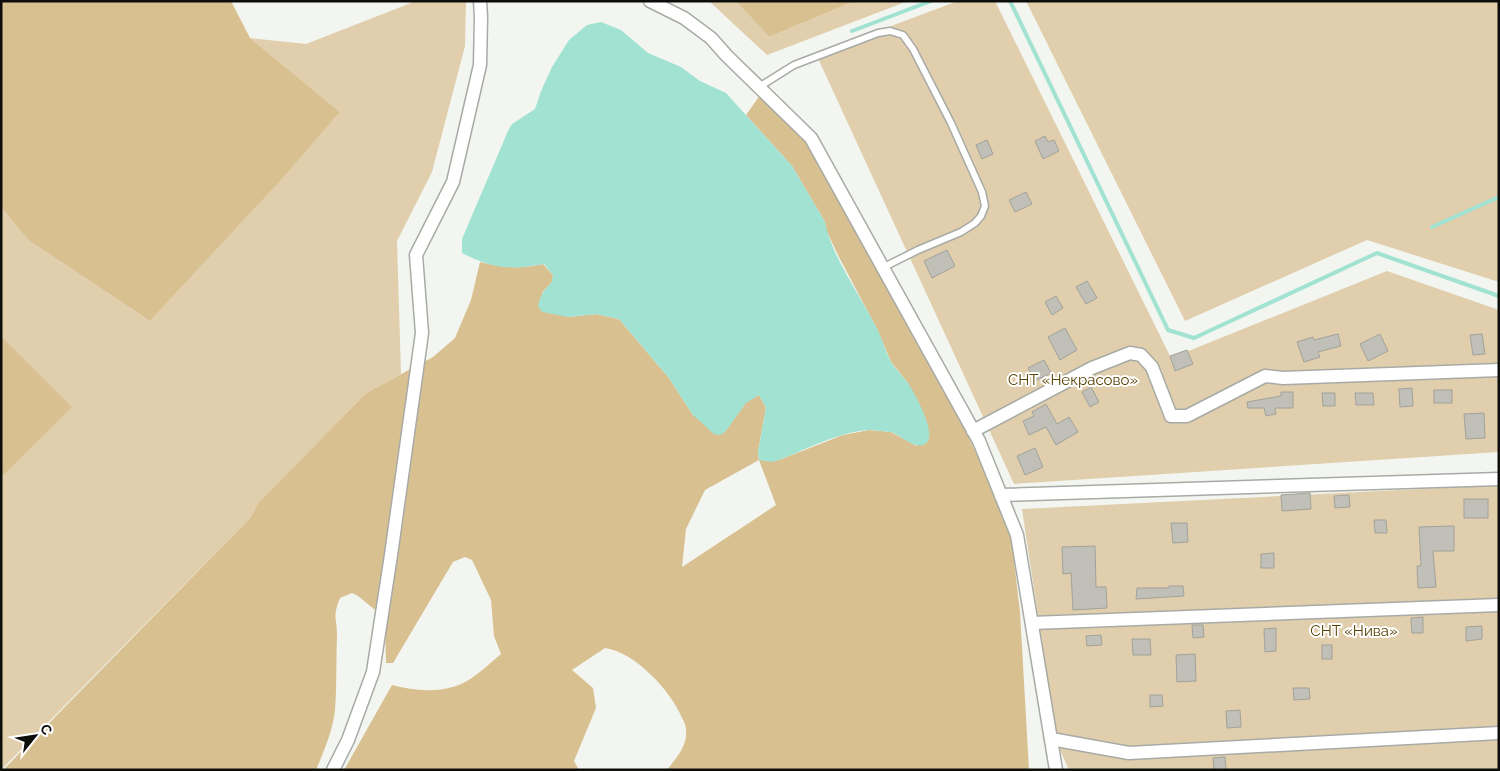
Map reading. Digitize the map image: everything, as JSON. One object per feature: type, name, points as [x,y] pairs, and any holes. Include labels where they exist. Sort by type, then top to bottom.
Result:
[{"type":"street","points":[[333,770],[348,740],[373,672],[422,333],[416,255],[453,182],[480,65],[480,1]]},
{"type":"street","points":[[650,1],[684,18],[711,38],[811,138],[973,430],[1017,534],[1056,770]]},
{"type":"street","points":[[973,430],[1092,368],[1130,353],[1141,355],[1152,367],[1171,416],[1187,416],[1264,376],[1283,378],[1499,370]]},
{"type":"street","points":[[1001,495],[1499,479]]},
{"type":"street","points":[[1032,623],[1499,605]]},
{"type":"street","points":[[1051,739],[1129,753],[1499,733]]},
{"type":"lane","points":[[759,88],[802,62],[878,33],[890,31],[903,35],[913,49],[951,123],[982,192],[985,206],[981,216],[974,224],[961,232],[882,268]]},
{"type":"green space","points":[[416,1],[466,1],[465,46],[432,172],[397,241],[401,374],[366,393],[259,502],[250,518],[1,770],[1,478],[71,407],[1,336],[1,207],[28,240],[150,321],[284,177],[340,112],[250,38],[306,44]]},
{"type":"green space","points":[[709,1],[736,1],[769,37],[855,1],[908,1],[767,55]]},
{"type":"green space","name":"СНТ «Некрасово»","points":[[958,1],[995,1],[1171,358],[1387,271],[1499,310],[1499,452],[1014,484],[816,54]]},
{"type":"green space","points":[[1026,1],[1499,1],[1499,282],[1367,240],[1185,321]]},
{"type":"green space","name":"СНТ «Нива»","points":[[1499,485],[1499,770],[1069,770],[1057,743],[1022,509]]},
{"type":"shaded area","points":[[1,1],[231,1],[250,38],[340,112],[284,177],[150,321],[28,240],[1,207]]},
{"type":"shaded area","points":[[736,1],[855,1],[769,37]]},
{"type":"shaded area","points":[[601,22],[621,30],[648,53],[681,67],[700,81],[726,93],[792,166],[825,222],[828,235],[840,263],[872,319],[891,362],[908,383],[920,405],[928,424],[929,440],[925,444],[912,444],[891,432],[872,430],[838,436],[772,462],[759,460],[758,452],[766,408],[759,395],[746,403],[725,432],[720,435],[714,434],[693,415],[669,378],[619,319],[596,314],[568,317],[542,312],[538,306],[539,302],[543,293],[552,282],[553,275],[544,264],[502,267],[483,262],[462,253],[462,239],[512,124],[535,109],[552,67],[569,40],[587,25]]},
{"type":"shaded area","points":[[765,88],[818,153],[965,429],[1010,527],[1020,612],[1029,770],[667,770],[681,751],[686,735],[686,728],[677,707],[651,674],[628,657],[605,648],[572,670],[593,688],[596,708],[574,761],[579,770],[344,770],[392,685],[420,690],[449,688],[467,681],[501,654],[494,636],[491,600],[472,560],[465,557],[453,562],[393,663],[386,663],[385,627],[380,614],[352,593],[340,598],[336,614],[334,718],[316,770],[3,770],[250,518],[259,502],[366,393],[433,357],[455,338],[471,300],[480,262],[512,267],[543,264],[553,275],[552,282],[542,293],[568,317],[596,314],[619,319],[669,378],[693,415],[725,432],[746,402],[759,395],[766,408],[758,452],[759,460],[779,460],[843,435],[869,430],[891,432],[917,446],[908,383],[891,362],[878,331],[826,230],[825,222],[792,166],[746,115]],"holes":[[[759,460],[776,505],[682,567],[686,529],[705,490]]]},
{"type":"shaded area","points":[[1,336],[72,407],[1,478]]},
{"type":"building","points":[[1045,136],[1048,142],[1054,140],[1059,151],[1043,159],[1035,141]]},
{"type":"building","points":[[987,140],[993,154],[982,159],[976,145]]},
{"type":"building","points":[[1026,192],[1032,204],[1015,212],[1009,200]]},
{"type":"building","points":[[947,250],[955,266],[932,278],[924,261]]},
{"type":"building","points":[[1087,281],[1097,298],[1086,304],[1076,287]]},
{"type":"building","points":[[1056,296],[1063,308],[1052,315],[1045,302]]},
{"type":"building","points":[[1065,328],[1077,350],[1060,360],[1048,337]]},
{"type":"building","points":[[1338,334],[1341,346],[1318,352],[1320,357],[1304,362],[1297,342],[1313,337],[1314,340]]},
{"type":"building","points":[[1380,334],[1388,351],[1368,361],[1360,344]]},
{"type":"building","points":[[1482,334],[1485,354],[1473,355],[1470,335]]},
{"type":"building","points":[[1187,350],[1193,364],[1175,371],[1170,356]]},
{"type":"building","points":[[1044,360],[1051,373],[1035,381],[1028,368]]},
{"type":"building","points":[[1091,387],[1099,402],[1090,407],[1082,392]]},
{"type":"building","points":[[1412,388],[1413,406],[1400,407],[1399,389]]},
{"type":"building","points":[[1434,390],[1452,390],[1452,403],[1434,403]]},
{"type":"building","points":[[1281,392],[1293,392],[1293,408],[1275,408],[1276,414],[1266,416],[1264,408],[1248,408],[1247,402],[1281,396]]},
{"type":"building","points":[[1322,393],[1335,393],[1335,406],[1323,406]]},
{"type":"building","points":[[1355,393],[1373,393],[1374,405],[1356,405]]},
{"type":"building","points":[[1046,404],[1057,424],[1069,417],[1078,432],[1056,445],[1046,427],[1029,435],[1023,421],[1034,416],[1032,412]]},
{"type":"building","points":[[1484,413],[1485,438],[1466,439],[1464,414]]},
{"type":"building","points":[[1035,448],[1043,467],[1025,475],[1017,456]]},
{"type":"building","points":[[1310,493],[1311,509],[1282,511],[1281,495]]},
{"type":"building","points":[[1349,495],[1350,507],[1335,508],[1334,496]]},
{"type":"building","points":[[1464,499],[1488,499],[1488,518],[1464,518]]},
{"type":"building","points":[[1374,520],[1386,520],[1387,533],[1375,533]]},
{"type":"building","points":[[1171,523],[1187,523],[1188,542],[1173,543]]},
{"type":"building","points":[[1454,526],[1454,551],[1433,551],[1436,587],[1418,588],[1417,566],[1421,566],[1419,527]]},
{"type":"building","points":[[1095,546],[1096,587],[1106,587],[1107,608],[1073,610],[1071,573],[1063,574],[1062,547]]},
{"type":"building","points":[[1274,553],[1274,568],[1261,568],[1261,554]]},
{"type":"building","points":[[1169,586],[1183,586],[1184,596],[1136,599],[1137,588],[1169,588]]},
{"type":"building","points":[[1423,617],[1423,633],[1412,633],[1411,618]]},
{"type":"building","points":[[1192,625],[1203,625],[1204,637],[1193,638]]},
{"type":"building","points":[[1482,626],[1482,639],[1466,641],[1466,627]]},
{"type":"building","points":[[1276,628],[1276,651],[1265,652],[1264,629]]},
{"type":"building","points":[[1101,635],[1102,645],[1087,646],[1086,636]]},
{"type":"building","points":[[1132,639],[1150,639],[1151,655],[1133,655]]},
{"type":"building","points":[[1322,645],[1332,645],[1332,659],[1322,659]]},
{"type":"building","points":[[1195,654],[1196,681],[1177,682],[1176,655]]},
{"type":"building","points":[[1293,688],[1309,688],[1310,699],[1294,700]]},
{"type":"building","points":[[1150,695],[1162,695],[1163,706],[1150,707]]},
{"type":"building","points":[[1240,710],[1241,727],[1227,728],[1226,711]]},
{"type":"building","points":[[1225,757],[1226,770],[1214,770],[1213,758]]},
{"type":"waterway","points":[[852,31],[931,1]]},
{"type":"waterway","points":[[1010,1],[1168,330],[1194,338],[1377,253],[1499,296]]},
{"type":"waterway","points":[[1432,227],[1499,197]]}]
